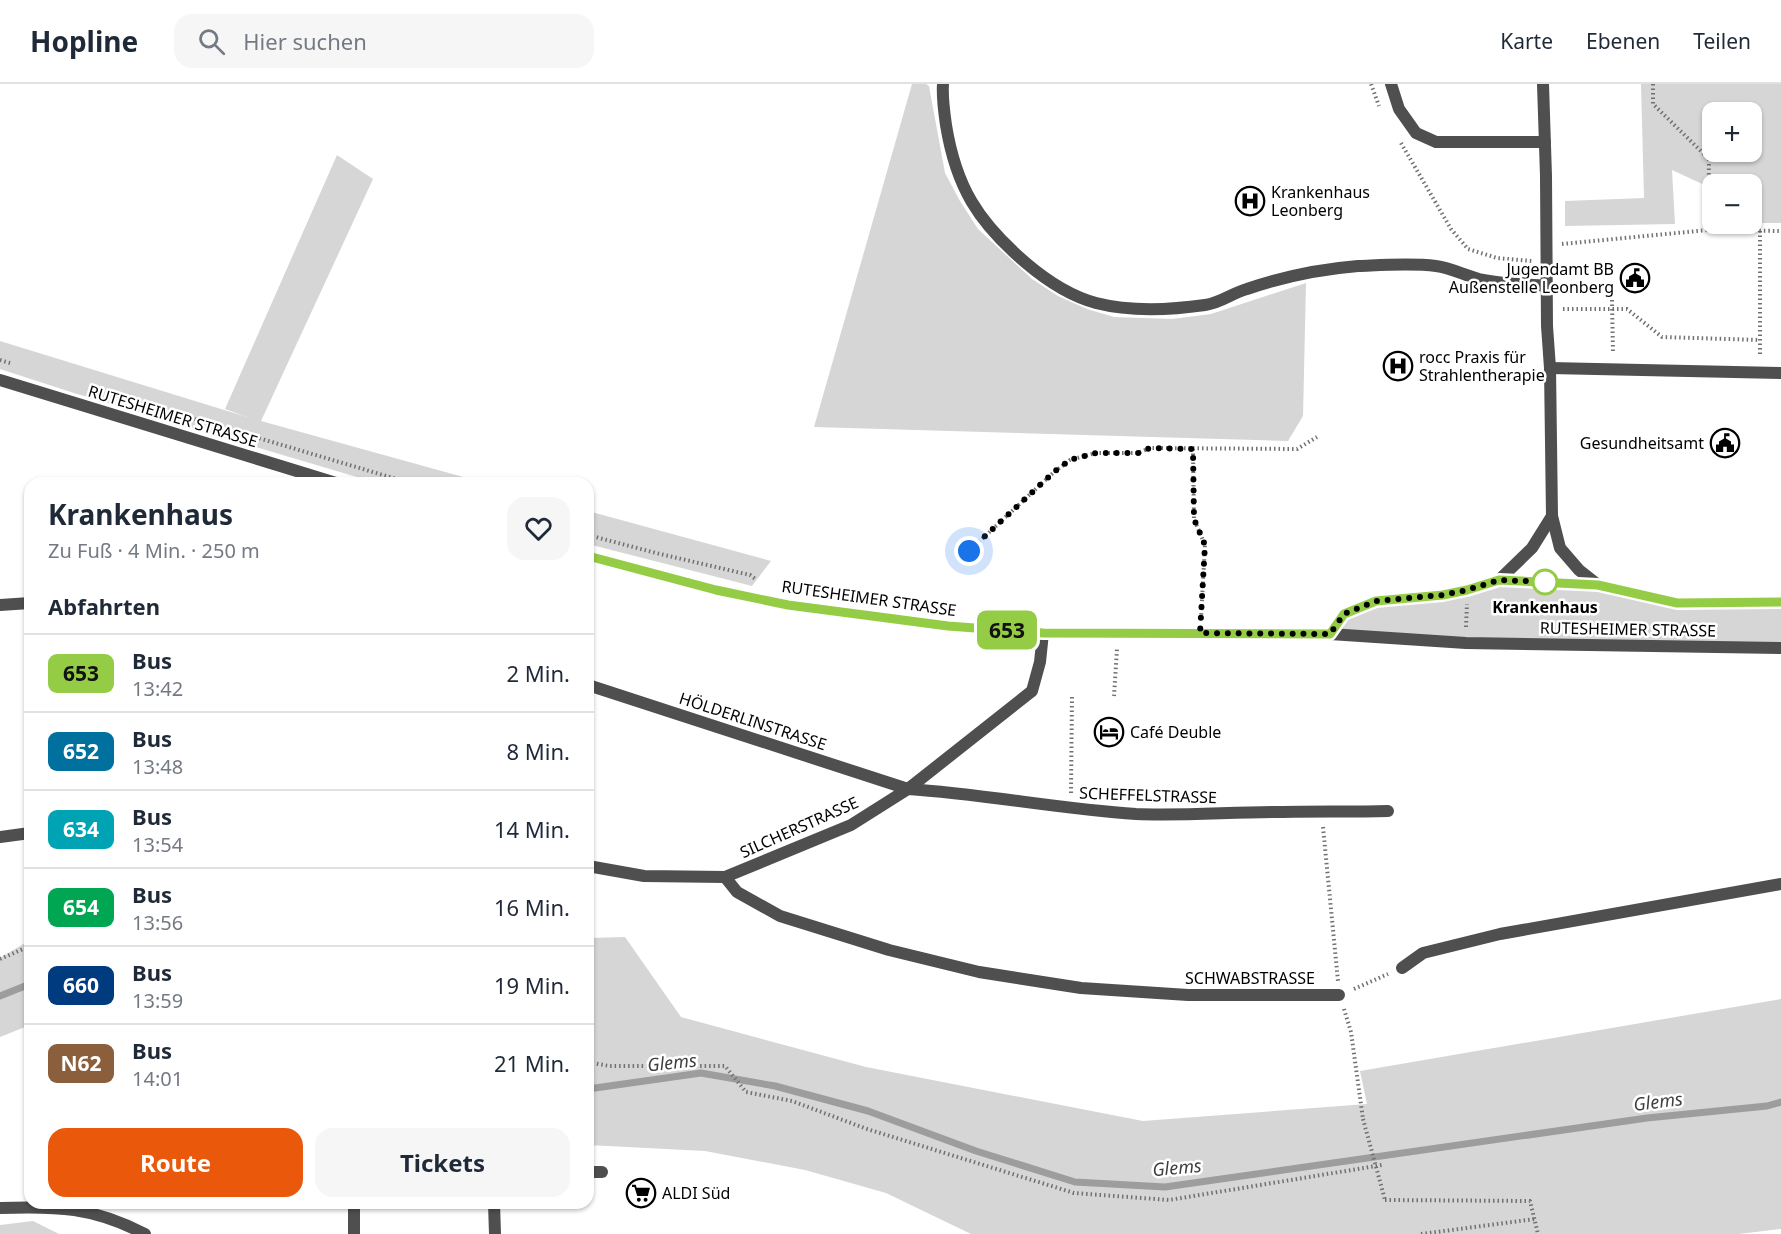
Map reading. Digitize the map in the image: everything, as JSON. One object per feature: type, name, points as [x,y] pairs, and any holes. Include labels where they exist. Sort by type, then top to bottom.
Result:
[{"type":"street","points":[[943,84],[943,101],[950,149],[960,179],[975,209],[1003,242],[1037,272],[1066,291],[1090,301],[1130,308],[1208,305],[1218,303],[1246,289],[1303,275],[1330,269],[1387,265],[1432,265],[1480,279],[1547,286]]},
{"type":"street","points":[[1391,84],[1399,109],[1416,133],[1436,142],[1545,142]]},
{"type":"street","name":"RUTESHEIMER STRASSE","points":[[1543,84],[1552,516],[1560,548],[1579,570],[1598,585]]},
{"type":"street","points":[[1550,368],[1781,373]]},
{"type":"street","name":"RUTESHEIMER STRASSE","points":[[0,380],[316,477]]},
{"type":"street","name":"RUTESHEIMER STRASSE","points":[[1499,580],[1532,548],[1552,516]]},
{"type":"street","name":"RUTESHEIMER STRASSE","points":[[594,558],[716,590],[788,605],[948,626],[1043,633],[1330,634],[1466,643],[1781,648]]},
{"type":"street","name":"RUTESHEIMER STRASSE","points":[[1330,634],[1344,614],[1376,601],[1443,595],[1499,580],[1598,585],[1677,603],[1781,602]]},
{"type":"street","points":[[0,605],[24,603]]},
{"type":"street","name":"SILCHERSTRASSE","points":[[594,867],[644,876],[724,877],[851,825],[908,789],[1032,691],[1040,662],[1043,633]]},
{"type":"street","name":"HÖLDERLINSTRASSE","points":[[594,687],[908,789]]},
{"type":"street","name":"SCHEFFELSTRASSE","points":[[908,789],[1137,814],[1388,812]]},
{"type":"street","points":[[0,837],[24,834]]},
{"type":"street","name":"SCHWABSTRASSE","points":[[724,877],[737,892],[780,916],[889,950],[980,972],[1081,988],[1188,995],[1339,995]]},
{"type":"street","points":[[1402,968],[1423,953],[1500,934],[1781,884]]},
{"type":"street","points":[[594,1172],[602,1172]]},
{"type":"street","points":[[0,1208],[24,1207]]},
{"type":"street","points":[[67,1209],[87,1211],[123,1222],[145,1234]]},
{"type":"street","points":[[354,1209],[354,1234]]},
{"type":"street","points":[[494,1209],[495,1234]]},
{"type":"path","points":[[1371,84],[1382,111]]},
{"type":"path","points":[[1653,84],[1653,104],[1709,159],[1709,174]]},
{"type":"path","points":[[1399,140],[1451,229],[1468,249],[1497,258],[1547,262]]},
{"type":"path","points":[[1546,245],[1702,231]]},
{"type":"path","points":[[1762,231],[1781,231]]},
{"type":"path","points":[[1760,234],[1760,372]]},
{"type":"path","points":[[1612,300],[1613,369]]},
{"type":"path","points":[[1547,309],[1628,309],[1662,337],[1761,340]]},
{"type":"path","points":[[0,360],[18,366]]},
{"type":"path","points":[[117,396],[390,477]]},
{"type":"path","points":[[969,551],[1070,460],[1096,453],[1138,453],[1150,448],[1297,448],[1317,437]]},
{"type":"path","points":[[1193,449],[1194,519],[1205,545],[1200,633]]},
{"type":"path","points":[[594,537],[750,575],[758,581]]},
{"type":"path","points":[[1466,643],[1467,590]]},
{"type":"path","points":[[1114,696],[1118,633]]},
{"type":"path","points":[[1071,808],[1072,694]]},
{"type":"path","points":[[1322,812],[1339,995],[1351,1032],[1364,1119],[1385,1200],[1530,1201],[1538,1234]]},
{"type":"path","points":[[0,959],[24,949]]},
{"type":"path","points":[[1339,995],[1402,968]]},
{"type":"path","points":[[594,1063],[609,1066],[725,1066],[746,1092],[792,1101],[867,1130],[1074,1193],[1169,1200],[1382,1165]]},
{"type":"path","points":[[1421,1234],[1535,1219]]},
{"type":"shaded area","points":[[912,84],[929,86],[945,173],[978,229],[1032,279],[1058,296],[1087,309],[1114,317],[1172,319],[1211,314],[1306,283],[1303,416],[1288,441],[814,427]]},
{"type":"shaded area","points":[[1641,84],[1781,84],[1781,223],[1762,223],[1762,174],[1702,174],[1702,184],[1672,170],[1675,224],[1565,226],[1565,201],[1644,198]]},
{"type":"shaded area","points":[[337,155],[373,179],[261,421],[463,477],[357,477],[0,369],[0,341],[247,417],[225,409]]},
{"type":"shaded area","points":[[594,513],[771,561],[752,586],[594,546]]},
{"type":"shaded area","points":[[1499,580],[1548,582],[1677,603],[1781,602],[1781,648],[1330,634],[1344,614],[1376,601]]},
{"type":"shaded area","points":[[625,937],[681,1017],[866,1067],[1143,1121],[1367,1104],[1360,1071],[1781,999],[1781,1229],[1739,1234],[971,1234],[886,1193],[805,1170],[705,1151],[594,1145],[594,938]]},
{"type":"shaded area","points":[[24,944],[24,1027],[0,1037],[0,958]]},
{"type":"shaded area","points":[[33,1221],[59,1234],[0,1234],[0,1225]]},
{"type":"waterway","name":"Glems","points":[[0,996],[24,986]]},
{"type":"waterway","name":"Glems","points":[[594,1088],[701,1073],[775,1086],[868,1111],[976,1151],[1075,1182],[1165,1187],[1647,1118],[1767,1106],[1781,1102]]},
{"type":"bus line","name":"653","points":[[594,558],[716,590],[788,605],[948,626],[1043,633],[1330,634],[1344,614],[1376,601],[1443,595],[1499,580],[1598,585],[1677,603],[1781,602]]},
{"type":"place","name":"Krankenhaus Leonberg","points":[[1250,201]]},
{"type":"place","name":"Jugendamt BB Außenstelle Leonberg","points":[[1635,278]]},
{"type":"place","name":"rocc Praxis für Strahlentherapie","points":[[1398,366]]},
{"type":"place","name":"Gesundheitsamt","points":[[1725,443]]},
{"type":"place","name":"Krankenhaus","points":[[1545,582]]},
{"type":"place","name":"Café Deuble","points":[[1109,732]]},
{"type":"place","name":"ALDI Süd","points":[[641,1193]]},
{"type":"route","points":[[969,551],[1070,460],[1082,455],[1138,453],[1150,448],[1193,449],[1194,519],[1205,545],[1200,633],[1330,634],[1344,614],[1376,601],[1443,595],[1499,580],[1548,582],[1545,582]]}]
